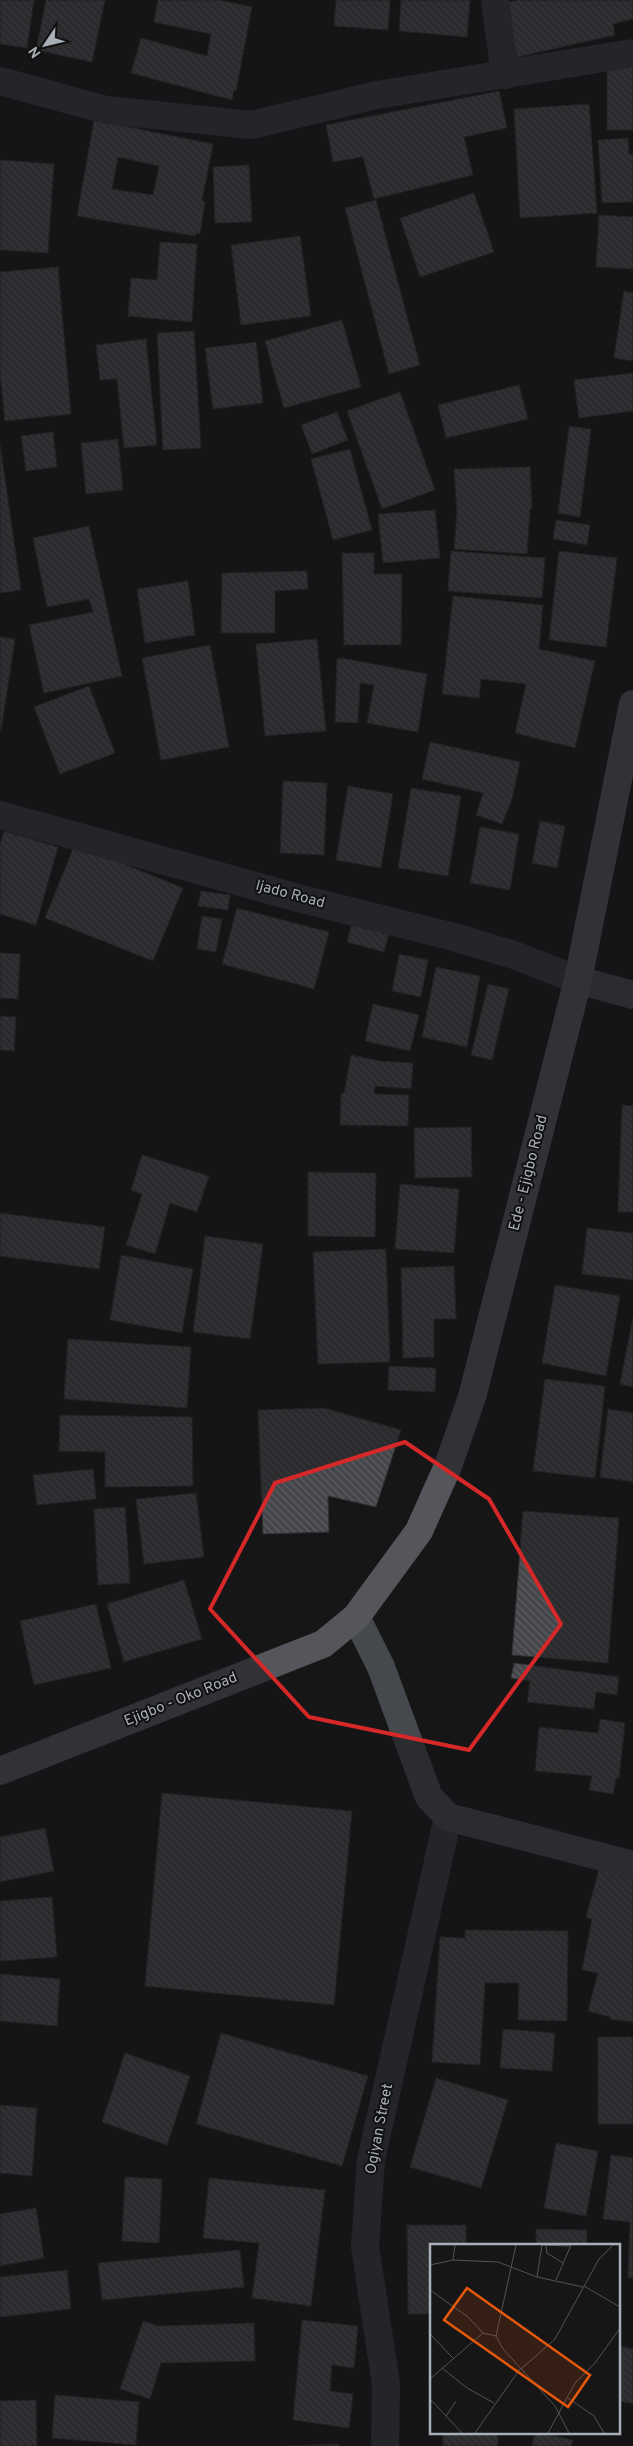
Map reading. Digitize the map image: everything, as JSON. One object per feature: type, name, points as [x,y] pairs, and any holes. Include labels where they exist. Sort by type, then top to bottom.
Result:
[{"type":"main road","name":"Ede - Ejigbo Road","points":[[356,1616],[419,1531],[448,1466],[472,1397],[578,980],[633,704]]},
{"type":"main road","points":[[578,980],[633,995]]},
{"type":"main road","points":[[356,1616],[381,1667],[429,1797],[448,1817],[633,1865]]},
{"type":"main road","name":"Ejigbo - Oko Road","points":[[0,1771],[323,1644],[356,1616]]},
{"type":"street","points":[[495,0],[506,75]]},
{"type":"street","points":[[0,81],[106,110],[252,125],[376,95],[633,53]]},
{"type":"street","name":"Ijado Road","points":[[0,815],[302,899],[454,936],[514,955],[578,980]]},
{"type":"street","name":"Ogiyan Street","points":[[385,2446],[386,2384],[365,2247],[371,2160],[448,1817]]},
{"type":"highlighted area","points":[[405,1442],[489,1499],[561,1624],[469,1750],[309,1717],[210,1609],[275,1483]]},
{"type":"building","points":[[0,0],[34,0],[27,48],[0,44]]},
{"type":"building","points":[[46,0],[105,0],[92,62],[36,50]]},
{"type":"building","points":[[158,0],[219,0],[252,7],[236,91],[234,90],[232,100],[131,73],[141,38],[207,56],[211,34],[154,22]]},
{"type":"building","points":[[336,0],[390,0],[388,30],[334,26]]},
{"type":"building","points":[[401,0],[470,0],[467,37],[399,31]]},
{"type":"building","points":[[519,0],[633,0],[633,19],[613,24],[615,35],[517,57],[505,3]]},
{"type":"building","points":[[607,66],[633,66],[633,130],[607,130]]},
{"type":"building","points":[[499,91],[507,128],[464,137],[473,175],[374,199],[363,157],[333,162],[326,125]]},
{"type":"building","points":[[589,104],[597,213],[520,218],[514,109]]},
{"type":"building","points":[[94,120],[213,144],[202,201],[205,202],[200,234],[196,233],[195,236],[77,216]],"holes":[[[118,157],[159,166],[153,195],[112,189]]]},
{"type":"building","points":[[628,138],[629,154],[633,154],[633,202],[602,203],[598,140]]},
{"type":"building","points":[[0,160],[54,164],[48,253],[0,250]]},
{"type":"building","points":[[249,165],[252,222],[215,223],[213,167]]},
{"type":"building","points":[[474,193],[494,252],[420,277],[400,218]]},
{"type":"building","points":[[376,200],[420,365],[389,374],[345,208]]},
{"type":"building","points":[[599,215],[633,217],[633,269],[596,267]]},
{"type":"building","points":[[300,236],[311,316],[241,325],[231,245]]},
{"type":"building","points":[[160,242],[197,244],[192,322],[128,316],[131,278],[157,280]]},
{"type":"building","points":[[58,267],[71,414],[5,421],[0,373],[0,272]]},
{"type":"building","points":[[624,291],[633,293],[633,361],[614,358]]},
{"type":"building","points":[[342,320],[361,387],[284,408],[265,341]]},
{"type":"building","points":[[194,331],[201,448],[163,450],[157,333]]},
{"type":"building","points":[[146,339],[157,445],[124,448],[117,379],[100,380],[96,345]]},
{"type":"building","points":[[256,342],[263,403],[213,409],[205,348]]},
{"type":"building","points":[[633,373],[633,411],[579,418],[574,380]]},
{"type":"building","points":[[519,385],[528,419],[446,438],[438,405]]},
{"type":"building","points":[[400,392],[435,490],[382,509],[347,411]]},
{"type":"building","points":[[337,412],[348,440],[312,454],[301,425]]},
{"type":"building","points":[[569,426],[591,429],[580,517],[558,513]]},
{"type":"building","points":[[53,432],[57,467],[26,471],[21,436]]},
{"type":"building","points":[[118,439],[123,490],[86,494],[81,443]]},
{"type":"building","points":[[0,444],[21,590],[0,593]]},
{"type":"building","points":[[350,449],[372,530],[333,540],[311,459]]},
{"type":"building","points":[[530,467],[532,509],[530,509],[527,554],[454,549],[457,512],[454,469]]},
{"type":"building","points":[[435,510],[440,558],[383,563],[378,514]]},
{"type":"building","points":[[556,520],[590,525],[587,545],[553,539]]},
{"type":"building","points":[[89,526],[122,676],[44,693],[29,625],[93,612],[89,599],[47,607],[33,538]]},
{"type":"building","points":[[451,551],[545,558],[542,598],[448,591]]},
{"type":"building","points":[[559,551],[617,558],[606,647],[549,640]]},
{"type":"building","points":[[342,553],[374,553],[374,574],[402,574],[401,645],[344,645]]},
{"type":"building","points":[[307,571],[308,589],[275,591],[275,633],[221,633],[222,573]]},
{"type":"building","points":[[188,581],[195,635],[145,643],[137,589]]},
{"type":"building","points":[[453,596],[543,605],[539,649],[595,661],[575,748],[515,733],[526,684],[481,679],[479,698],[442,694]]},
{"type":"building","points":[[0,637],[15,639],[1,731],[0,731]]},
{"type":"building","points":[[317,639],[326,731],[265,736],[256,644]]},
{"type":"building","points":[[210,645],[229,747],[161,760],[142,658]]},
{"type":"building","points":[[341,658],[427,674],[418,732],[367,723],[374,685],[360,683],[358,723],[335,722],[337,659]]},
{"type":"building","points":[[89,686],[115,753],[60,774],[34,707]]},
{"type":"building","points":[[430,742],[520,762],[512,799],[502,824],[476,815],[483,793],[422,779]]},
{"type":"building","points":[[283,781],[327,783],[324,855],[280,853]]},
{"type":"building","points":[[348,786],[393,794],[381,868],[336,860]]},
{"type":"building","points":[[411,788],[461,796],[448,876],[398,868]]},
{"type":"building","points":[[540,821],[565,826],[557,868],[532,863]]},
{"type":"building","points":[[480,827],[519,834],[510,890],[470,883]]},
{"type":"building","points":[[4,831],[58,847],[36,925],[0,914],[0,844]]},
{"type":"building","points":[[75,844],[183,888],[153,961],[45,918]]},
{"type":"building","points":[[201,891],[230,895],[228,910],[198,906]]},
{"type":"building","points":[[237,908],[329,932],[314,989],[222,964]]},
{"type":"building","points":[[202,916],[222,919],[216,952],[197,949]]},
{"type":"building","points":[[352,923],[389,933],[384,952],[347,942]]},
{"type":"building","points":[[0,953],[20,954],[18,999],[0,998]]},
{"type":"building","points":[[399,954],[428,960],[421,997],[392,991]]},
{"type":"building","points":[[436,967],[480,976],[467,1047],[422,1037]]},
{"type":"building","points":[[488,984],[509,989],[492,1060],[471,1055]]},
{"type":"building","points":[[373,1004],[419,1015],[410,1051],[365,1041]]},
{"type":"building","points":[[0,1016],[16,1017],[14,1051],[0,1050]]},
{"type":"building","points":[[351,1055],[380,1061],[413,1063],[411,1089],[375,1086],[374,1094],[409,1095],[408,1126],[340,1125],[341,1093],[344,1093]]},
{"type":"building","points":[[622,1105],[633,1106],[633,1212],[618,1212]]},
{"type":"building","points":[[471,1127],[472,1177],[415,1178],[414,1128]]},
{"type":"building","points":[[142,1155],[209,1176],[197,1212],[170,1203],[155,1254],[126,1245],[142,1194],[131,1190]]},
{"type":"building","points":[[308,1172],[376,1173],[375,1237],[308,1236]]},
{"type":"building","points":[[400,1184],[459,1189],[454,1253],[395,1249]]},
{"type":"building","points":[[0,1213],[105,1227],[99,1269],[0,1256]]},
{"type":"building","points":[[587,1228],[633,1233],[633,1280],[582,1274]]},
{"type":"building","points":[[205,1236],[263,1244],[250,1339],[193,1332]]},
{"type":"building","points":[[386,1249],[390,1362],[318,1364],[313,1252]]},
{"type":"building","points":[[121,1255],[193,1269],[182,1333],[110,1320]]},
{"type":"building","points":[[454,1266],[456,1319],[434,1319],[434,1357],[403,1358],[401,1268]]},
{"type":"building","points":[[555,1285],[620,1296],[606,1376],[542,1363]]},
{"type":"building","points":[[633,1317],[633,1387],[620,1384]]},
{"type":"building","points":[[68,1339],[191,1347],[187,1408],[64,1399]]},
{"type":"building","points":[[389,1366],[436,1368],[435,1392],[388,1390]]},
{"type":"building","points":[[545,1379],[605,1386],[595,1478],[533,1471]]},
{"type":"building","points":[[324,1408],[401,1430],[376,1507],[328,1496],[329,1532],[263,1534],[258,1410]]},
{"type":"building","points":[[608,1409],[633,1413],[633,1482],[600,1477]]},
{"type":"building","points":[[60,1415],[192,1417],[193,1486],[105,1487],[105,1452],[59,1451]]},
{"type":"building","points":[[93,1469],[96,1499],[37,1505],[33,1475]]},
{"type":"building","points":[[196,1493],[204,1557],[144,1564],[136,1499]]},
{"type":"building","points":[[125,1507],[130,1583],[98,1585],[94,1509]]},
{"type":"building","points":[[523,1511],[619,1518],[608,1663],[512,1655]]},
{"type":"building","points":[[184,1580],[202,1639],[124,1662],[107,1604]]},
{"type":"building","points":[[96,1604],[111,1668],[34,1685],[20,1621]]},
{"type":"building","points":[[514,1663],[619,1677],[617,1695],[596,1692],[594,1709],[527,1702],[530,1681],[511,1678]]},
{"type":"building","points":[[600,1719],[625,1723],[619,1778],[616,1778],[613,1794],[589,1790],[592,1776],[535,1771],[539,1727],[598,1733]]},
{"type":"building","points":[[162,1793],[352,1811],[334,2005],[145,1986]]},
{"type":"building","points":[[45,1828],[54,1871],[0,1882],[0,1837]]},
{"type":"building","points":[[600,1866],[633,1875],[633,2022],[610,2019],[610,2017],[588,2011],[598,1973],[582,1970],[592,1919],[586,1917]]},
{"type":"building","points":[[52,1897],[57,1957],[0,1961],[0,1901]]},
{"type":"building","points":[[465,1930],[568,1931],[567,2021],[518,2020],[519,1983],[485,1983],[480,2065],[432,2062],[440,1937],[465,1938]]},
{"type":"building","points":[[0,1974],[60,1979],[57,2026],[0,2021]]},
{"type":"building","points":[[503,2029],[555,2033],[552,2071],[500,2068]]},
{"type":"building","points":[[221,2033],[368,2076],[342,2166],[196,2124]]},
{"type":"building","points":[[598,2037],[633,2037],[633,2124],[598,2124]]},
{"type":"building","points":[[125,2053],[190,2076],[167,2145],[102,2122]]},
{"type":"building","points":[[436,2078],[508,2100],[481,2188],[410,2167]]},
{"type":"building","points":[[0,2105],[37,2108],[32,2176],[0,2173]]},
{"type":"building","points":[[556,2143],[598,2151],[586,2216],[544,2208]]},
{"type":"building","points":[[611,2155],[633,2158],[633,2278],[628,2278],[630,2222],[603,2219]]},
{"type":"building","points":[[125,2177],[162,2179],[159,2243],[122,2241]]},
{"type":"building","points":[[209,2178],[325,2190],[311,2306],[252,2298],[259,2243],[203,2238]]},
{"type":"building","points":[[36,2208],[44,2258],[0,2266],[0,2214]]},
{"type":"building","points":[[407,2225],[466,2225],[466,2244],[430,2244],[430,2314],[408,2314]]},
{"type":"building","points":[[536,2229],[587,2230],[587,2244],[536,2244]]},
{"type":"building","points":[[240,2250],[244,2287],[102,2300],[98,2263]]},
{"type":"building","points":[[67,2270],[71,2309],[0,2317],[0,2277]]},
{"type":"building","points":[[302,2320],[358,2326],[354,2368],[332,2365],[330,2391],[353,2394],[349,2428],[293,2420]]},
{"type":"building","points":[[143,2321],[159,2326],[254,2323],[255,2361],[161,2363],[150,2399],[120,2389]]},
{"type":"building","points":[[620,2346],[633,2349],[633,2404],[620,2401]]},
{"type":"building","points":[[55,2395],[139,2402],[136,2445],[52,2438]]},
{"type":"building","points":[[36,2400],[37,2446],[0,2446],[0,2401]]},
{"type":"building","points":[[443,2434],[498,2434],[498,2446],[443,2446]]},
{"type":"building","points":[[535,2434],[544,2434],[573,2440],[571,2446],[532,2446]]},
{"type":"building","points":[[339,2444],[339,2446],[286,2446]]}]
